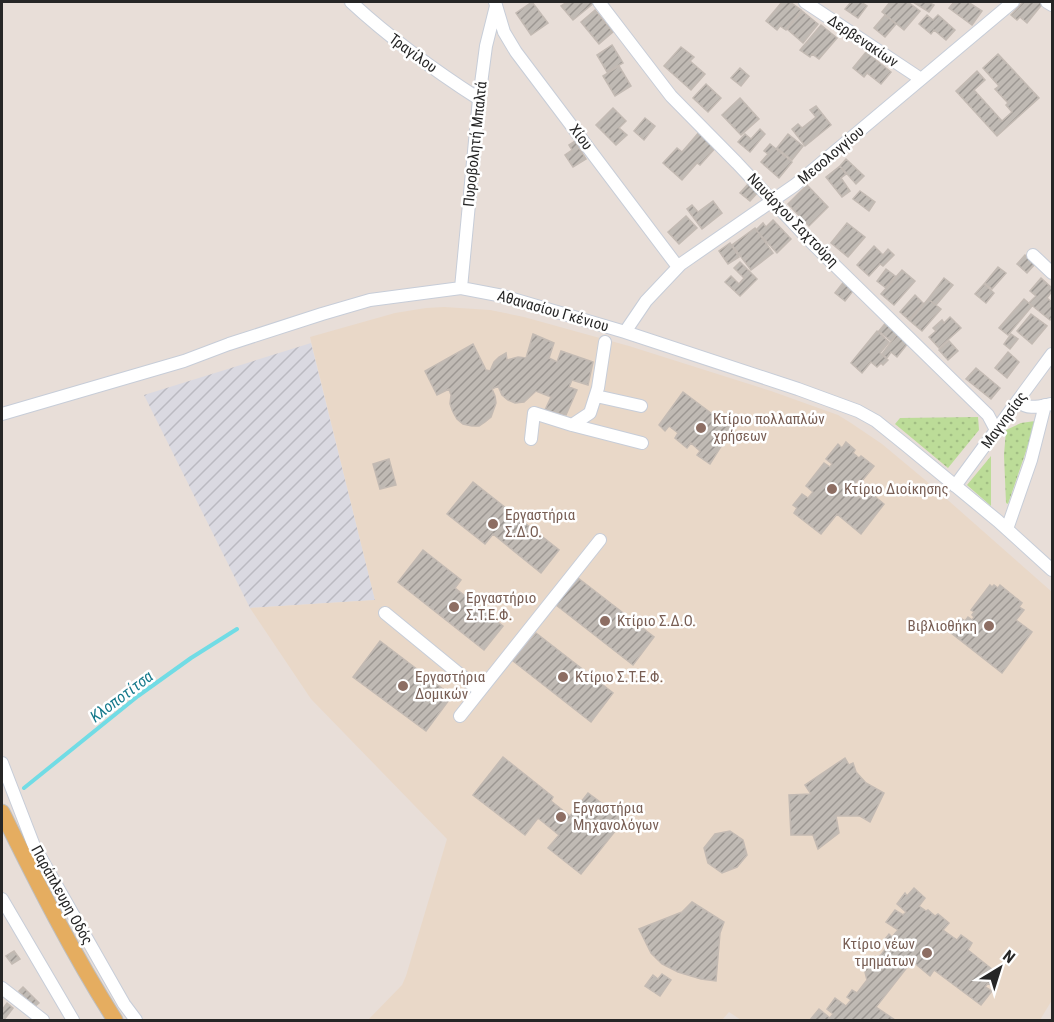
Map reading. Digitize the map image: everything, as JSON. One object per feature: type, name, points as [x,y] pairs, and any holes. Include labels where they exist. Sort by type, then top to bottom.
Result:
[{"type":"main road","points":[[2,813],[86,974],[116,1020]]},
{"type":"street","name":"Τραγίλου","points":[[351,2],[390,36],[479,99]]},
{"type":"street","name":"Ναυάρχου Σαχτούρη","points":[[599,2],[671,96],[737,162],[812,243],[988,415],[996,430]]},
{"type":"street","name":"Δερβενακίων","points":[[805,2],[921,79]]},
{"type":"street","name":"Μεσολογγίου","points":[[625,332],[646,301],[678,267],[772,202],[822,163],[1013,2]]},
{"type":"street","points":[[1047,2],[1053,6]]},
{"type":"street","name":"Πυροβολητή Μπαλτά","points":[[461,288],[479,99],[486,46],[496,3]]},
{"type":"street","name":"Χίου","points":[[496,3],[504,32],[516,52],[678,267]]},
{"type":"street","points":[[1032,255],[1053,273]]},
{"type":"street","name":"Αθανασίου Γκένιου","points":[[2,414],[184,361],[229,344],[370,300],[461,288],[503,296],[625,332],[858,411],[876,421],[1053,570]]},
{"type":"street","points":[[572,425],[590,413],[598,388],[605,342]]},
{"type":"street","name":"Μαγνησίας","points":[[955,486],[1053,354]]},
{"type":"street","points":[[596,396],[641,406]]},
{"type":"street","points":[[1007,529],[1049,405],[1026,406],[1018,400]]},
{"type":"street","points":[[531,439],[534,413],[642,443]]},
{"type":"street","points":[[460,716],[600,540]]},
{"type":"street","points":[[385,613],[480,691]]},
{"type":"street","name":"Παράπλευρη Οδός","points":[[2,763],[34,846],[124,1004],[136,1020]]},
{"type":"street","points":[[2,899],[73,1020]]},
{"type":"street","points":[[3,992],[36,1018]]},
{"type":"shaded area","points":[[444,307],[490,310],[524,317],[629,346],[838,415],[882,444],[1052,592],[1052,1000],[1040,1020],[741,1020],[729,1012],[722,1020],[368,1020],[402,985],[406,976],[447,839],[311,699],[250,608],[375,600],[310,337],[395,313]]},
{"type":"shaded area","points":[[311,343],[375,600],[250,608],[144,395]]},
{"type":"green space","points":[[978,417],[979,430],[948,468],[895,424],[900,418]]},
{"type":"green space","points":[[1035,421],[1008,504],[1006,503],[1004,455],[1006,430],[1021,423]]},
{"type":"green space","points":[[991,456],[991,506],[967,485]]},
{"type":"building","points":[[532,2],[548,23],[531,35],[516,13]]},
{"type":"building","points":[[567,2],[595,2],[573,20],[561,6]]},
{"type":"building","points":[[782,2],[790,2],[801,10],[786,30],[780,26],[777,30],[766,21]]},
{"type":"building","points":[[851,2],[861,2],[867,6],[858,18],[845,9]]},
{"type":"building","points":[[890,2],[908,2],[920,11],[904,30],[882,12]]},
{"type":"building","points":[[913,2],[928,2],[934,5],[929,12]]},
{"type":"building","points":[[954,2],[968,2],[982,11],[972,25],[949,8]]},
{"type":"building","points":[[1023,2],[1044,2],[1027,23],[1020,17],[1017,20],[1011,15]]},
{"type":"building","points":[[595,10],[613,32],[599,44],[581,22]]},
{"type":"building","points":[[802,11],[818,24],[803,43],[787,29]]},
{"type":"building","points":[[885,15],[896,24],[885,37],[874,28]]},
{"type":"building","points":[[927,15],[933,20],[938,15],[955,30],[946,40],[934,30],[931,34],[919,24]]},
{"type":"building","points":[[821,25],[837,38],[819,59],[812,54],[810,57],[800,50]]},
{"type":"building","points":[[612,45],[623,63],[607,72],[597,55]]},
{"type":"building","points":[[681,47],[694,57],[690,61],[705,74],[691,90],[664,66]]},
{"type":"building","points":[[866,52],[891,72],[881,84],[867,73],[864,77],[853,68]]},
{"type":"building","points":[[998,54],[1039,98],[997,136],[956,91],[977,71],[985,80],[974,90],[1002,121],[1012,112],[1006,105],[1008,103],[995,89],[999,86],[983,68]]},
{"type":"building","points":[[619,66],[631,86],[615,96],[603,76]]},
{"type":"building","points":[[740,68],[749,76],[741,86],[731,78]]},
{"type":"building","points":[[706,84],[721,98],[708,112],[693,98]]},
{"type":"building","points":[[740,98],[759,119],[741,135],[722,115]]},
{"type":"building","points":[[816,106],[831,125],[805,146],[792,129],[798,124],[802,128],[816,117],[810,110]]},
{"type":"building","points":[[613,108],[626,121],[619,128],[627,135],[616,145],[596,125]]},
{"type":"building","points":[[645,118],[655,126],[644,140],[634,131]]},
{"type":"building","points":[[760,129],[765,134],[750,152],[738,142],[745,134],[751,139]]},
{"type":"building","points":[[700,131],[717,146],[682,180],[663,163],[677,148],[682,152]]},
{"type":"building","points":[[788,134],[803,146],[792,160],[777,148]]},
{"type":"building","points":[[575,141],[586,159],[573,167],[565,155],[572,150],[569,145]]},
{"type":"building","points":[[770,144],[792,162],[779,178],[761,162],[768,154],[764,151]]},
{"type":"building","points":[[846,159],[864,176],[856,184],[840,166]]},
{"type":"building","points":[[840,166],[846,174],[841,178],[850,191],[842,197],[826,177]]},
{"type":"building","points":[[749,183],[759,191],[750,201],[740,193]]},
{"type":"building","points":[[807,185],[828,207],[809,226],[788,204]]},
{"type":"building","points":[[860,191],[875,202],[869,211],[853,199]]},
{"type":"building","points":[[713,201],[722,213],[702,229],[687,209],[692,205],[698,212]]},
{"type":"building","points":[[686,216],[697,228],[679,244],[668,232]]},
{"type":"building","points":[[773,220],[791,239],[777,253],[756,230],[763,223],[766,227]]},
{"type":"building","points":[[847,223],[865,237],[848,257],[831,243]]},
{"type":"building","points":[[755,228],[773,253],[751,270],[732,245]]},
{"type":"building","points":[[730,243],[739,257],[728,264],[719,251]]},
{"type":"building","points":[[874,246],[883,255],[888,249],[894,255],[883,266],[880,264],[869,276],[857,265]]},
{"type":"building","points":[[1025,255],[1035,264],[1027,273],[1017,264]]},
{"type":"building","points":[[740,262],[757,279],[740,296],[725,282],[731,276],[739,284],[744,278],[734,268]]},
{"type":"building","points":[[998,267],[1006,273],[992,289],[985,283]]},
{"type":"building","points":[[886,269],[895,276],[886,288],[877,281]]},
{"type":"building","points":[[902,270],[915,281],[894,305],[881,294]]},
{"type":"building","points":[[944,278],[953,285],[936,305],[928,299]]},
{"type":"building","points":[[1041,278],[1052,288],[1047,298],[1052,302],[1050,320],[1029,303],[1036,296],[1030,291]]},
{"type":"building","points":[[846,279],[856,287],[845,301],[835,293]]},
{"type":"building","points":[[984,284],[994,293],[986,303],[975,294]]},
{"type":"building","points":[[915,295],[923,303],[909,320],[900,312]]},
{"type":"building","points":[[928,299],[941,309],[922,331],[910,321]]},
{"type":"building","points":[[1024,299],[1032,306],[1008,335],[999,328]]},
{"type":"building","points":[[1031,314],[1047,326],[1032,344],[1017,331]]},
{"type":"building","points":[[950,317],[961,328],[939,348],[929,337],[936,331],[933,328],[942,320],[944,323]]},
{"type":"building","points":[[888,320],[901,330],[891,341],[879,331]]},
{"type":"building","points":[[877,331],[889,342],[880,353],[888,360],[877,367],[871,362],[862,373],[851,363]]},
{"type":"building","points":[[533,334],[554,343],[549,358],[557,362],[561,351],[593,362],[588,385],[572,380],[569,387],[577,390],[566,415],[545,410],[551,397],[536,391],[524,402],[515,403],[502,395],[498,386],[492,389],[496,403],[491,417],[479,426],[463,424],[453,412],[449,389],[437,395],[425,371],[473,344],[486,370],[490,371],[494,362],[506,353],[507,360],[518,357],[526,358]]},
{"type":"building","points":[[897,334],[908,343],[897,357],[891,352],[887,358],[882,354]]},
{"type":"building","points":[[1011,334],[1018,339],[1010,349],[1004,344]]},
{"type":"building","points":[[949,341],[958,351],[948,360],[939,350]]},
{"type":"building","points":[[1008,352],[1019,362],[1007,378],[995,368]]},
{"type":"building","points":[[976,368],[1000,388],[991,399],[966,379]]},
{"type":"building","name":"Κτίριο πολλαπλών χρήσεων","points":[[683,392],[732,429],[710,464],[697,455],[700,451],[691,443],[687,448],[675,438],[678,433],[669,426],[665,431],[659,425]]},
{"type":"building","name":"Κτίριο Διοίκησης","points":[[846,442],[855,450],[853,453],[874,466],[861,482],[858,480],[852,487],[856,491],[854,493],[861,498],[865,493],[870,497],[872,494],[884,504],[861,534],[837,514],[821,534],[794,513],[797,508],[793,505],[802,494],[808,498],[813,492],[806,486],[824,463],[830,467],[832,464],[826,459],[838,444],[842,448]]},
{"type":"building","points":[[389,459],[396,485],[380,489],[373,464]]},
{"type":"building","name":"Εργαστήρια Σ.Δ.Ο.","points":[[473,482],[559,550],[541,573],[493,534],[485,544],[447,514]]},
{"type":"building","name":"Εργαστήριο Σ.Τ.Ε.Φ.","points":[[423,550],[461,580],[455,588],[503,626],[484,650],[398,582]]},
{"type":"building","name":"Κτίριο Σ.Δ.Ο.","points":[[578,578],[654,637],[633,665],[556,605]]},
{"type":"building","name":"Βιβλιοθήκη","points":[[990,585],[998,588],[1000,585],[1022,603],[1019,607],[1024,610],[1016,620],[1032,632],[1002,673],[950,632],[960,618],[965,621],[968,617],[972,620],[974,612],[971,610]]},
{"type":"building","name":"Κτίριο Σ.Τ.Ε.Φ.","points":[[536,633],[613,693],[591,722],[513,661]]},
{"type":"building","name":"Εργαστήρια Δομικών","points":[[380,641],[452,696],[426,731],[353,677]]},
{"type":"building","name":"Εργαστήρια Μηχανολόγων","points":[[503,757],[553,797],[551,801],[570,816],[588,793],[624,820],[581,874],[548,848],[559,835],[538,818],[525,835],[473,795]]},
{"type":"building","points":[[845,758],[849,765],[853,763],[856,772],[866,783],[884,793],[870,822],[860,816],[836,816],[839,833],[818,849],[813,835],[791,835],[789,795],[811,794],[805,785]]},
{"type":"building","points":[[730,831],[743,840],[747,855],[737,867],[722,873],[708,863],[704,848],[715,834]]},
{"type":"building","name":"Κτίριο νέων τμημάτων","points":[[914,888],[925,898],[919,906],[935,916],[938,914],[949,923],[943,930],[957,940],[961,935],[972,943],[968,950],[999,975],[992,986],[988,983],[985,987],[992,991],[981,1005],[934,970],[930,976],[912,961],[876,1007],[895,1020],[810,1020],[819,1009],[830,1018],[833,1014],[827,1009],[835,998],[846,1006],[851,1000],[847,997],[852,990],[857,993],[867,980],[865,972],[869,961],[881,955],[889,944],[885,939],[889,934],[892,937],[898,930],[886,922],[895,910],[903,915],[906,912],[897,904],[905,893],[907,896]]},
{"type":"building","points":[[692,902],[724,922],[720,933],[716,981],[678,972],[662,964],[651,953],[639,929],[682,912]]},
{"type":"building","points":[[14,951],[20,959],[12,964],[6,956]]},
{"type":"building","points":[[662,974],[671,980],[660,996],[645,986],[653,975],[658,979]]},
{"type":"building","points":[[23,987],[39,1003],[34,1007],[19,991]]},
{"type":"building","points":[[7,1003],[13,1008],[2,1020],[2,1010]]},
{"type":"waterway","name":"Κλοποτίτσα","points":[[24,788],[138,696],[237,629]]},
{"type":"place","name":"Κτίριο πολλαπλών χρήσεων","points":[[701,428]]},
{"type":"place","name":"Κτίριο Διοίκησης","points":[[832,489]]},
{"type":"place","name":"Εργαστήρια Σ.Δ.Ο.","points":[[493,524]]},
{"type":"place","name":"Εργαστήριο Σ.Τ.Ε.Φ.","points":[[454,607]]},
{"type":"place","name":"Κτίριο Σ.Δ.Ο.","points":[[605,621]]},
{"type":"place","name":"Βιβλιοθήκη","points":[[989,626]]},
{"type":"place","name":"Κτίριο Σ.Τ.Ε.Φ.","points":[[563,677]]},
{"type":"place","name":"Εργαστήρια Δομικών","points":[[403,686]]},
{"type":"place","name":"Εργαστήρια Μηχανολόγων","points":[[561,817]]},
{"type":"place","name":"Κτίριο νέων τμημάτων","points":[[927,953]]}]
